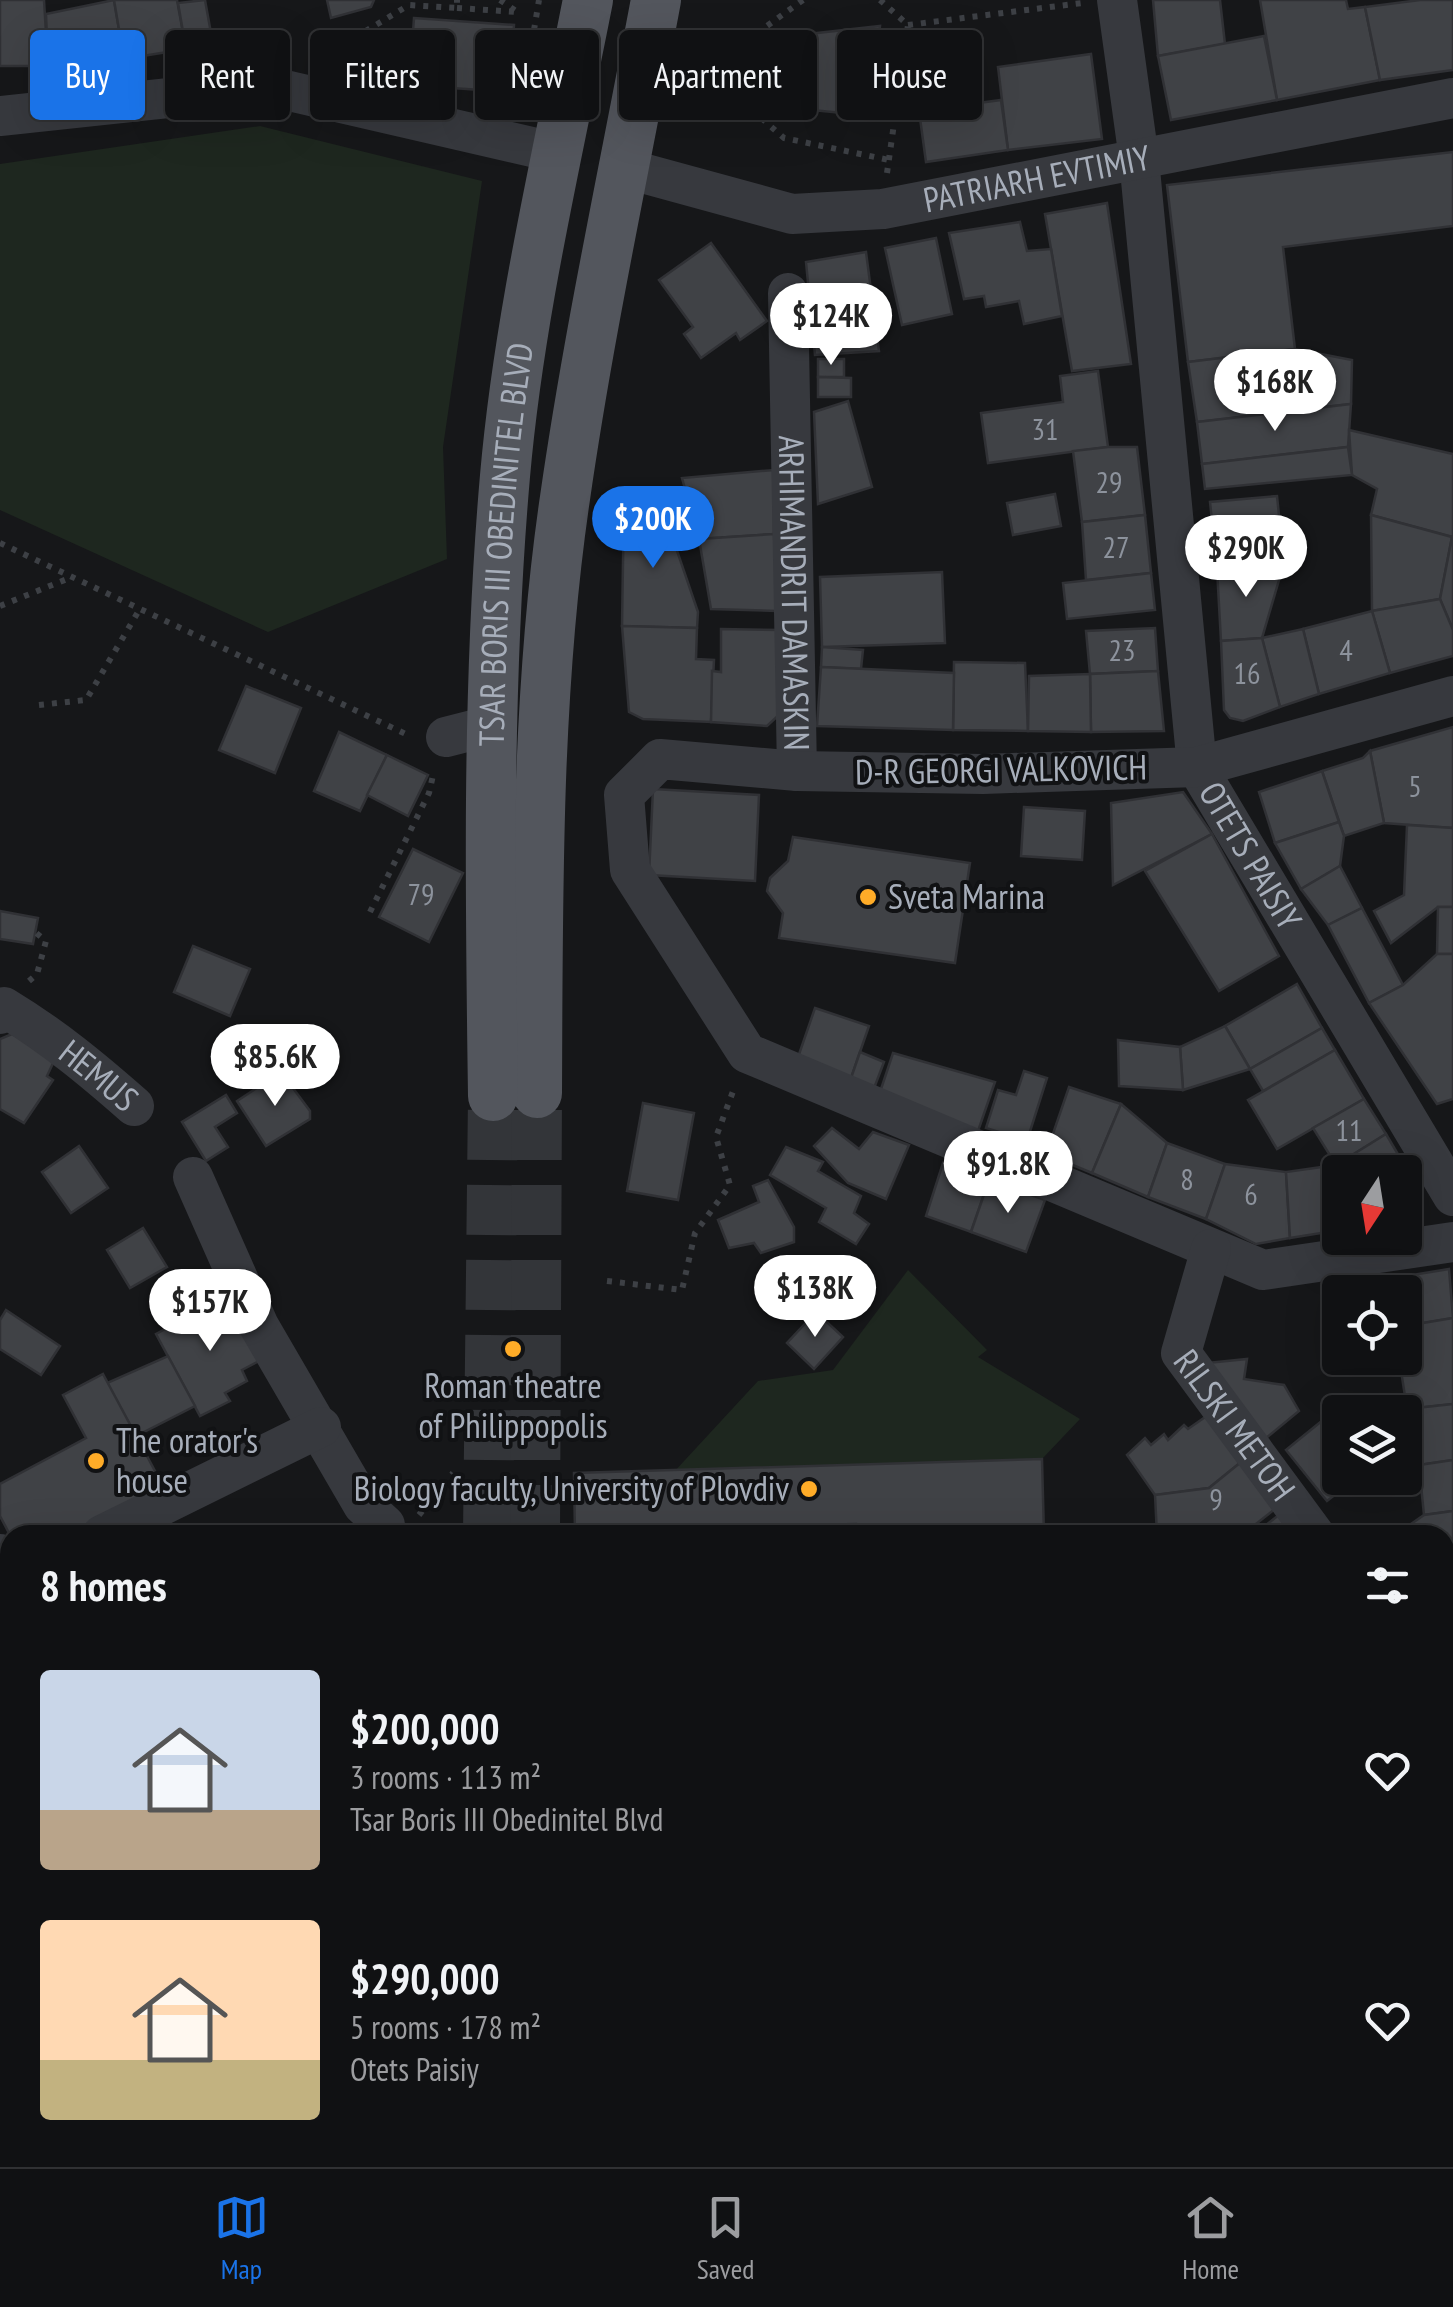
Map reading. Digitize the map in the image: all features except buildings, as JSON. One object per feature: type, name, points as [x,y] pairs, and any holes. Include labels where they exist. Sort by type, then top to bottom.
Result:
[{"type":"main road","name":"TSAR BORIS III OBEDINITEL BLVD","points":[[588,0],[533,277],[505,474],[449,742],[489,866],[515,1095],[538,870],[549,662],[564,500],[656,0]]},
{"type":"street","name":"OTETS PAISIY","points":[[1103,1],[1139,160],[1196,767],[1453,1196]]},
{"type":"street","points":[[290,91],[558,154]]},
{"type":"street","points":[[0,116],[165,98]]},
{"type":"street","name":"PATRIARH EVTIMIY","points":[[624,168],[792,214],[882,209],[1453,98]]},
{"type":"street","name":"ARHIMANDRIT DAMASKIN","points":[[788,293],[797,771]]},
{"type":"street","name":"D-R GEORGI VALKOVICH","points":[[747,1053],[630,870],[624,795],[660,759],[797,771],[984,774],[1196,767],[1453,696]]},
{"type":"street","name":"HEMUS","points":[[2,1011],[76,1054],[134,1106]]},
{"type":"street","points":[[747,1053],[1263,1270],[1453,1242]]},
{"type":"street","points":[[193,1177],[259,1326],[363,1505],[400,1522]]},
{"type":"street","name":"RILSKI METOH","points":[[1211,1248],[1182,1353],[1308,1525]]},
{"type":"street","points":[[122,1525],[321,1427]]},
{"type":"path","points":[[290,76],[409,5],[457,4],[517,12],[500,0]]},
{"type":"path","points":[[803,0],[746,42],[742,102],[784,138],[889,160]]},
{"type":"path","points":[[880,0],[908,25],[1103,1]]},
{"type":"path","points":[[882,209],[908,25]]},
{"type":"path","points":[[0,543],[449,742],[429,794],[370,912]]},
{"type":"path","points":[[0,606],[73,576]]},
{"type":"path","points":[[39,706],[86,700],[141,607]]},
{"type":"path","points":[[35,932],[46,941],[37,974]]},
{"type":"path","points":[[607,1282],[682,1290],[694,1233],[730,1185],[716,1137],[747,1053]]},
{"type":"path","points":[[400,1522],[453,1473]]},
{"type":"shaded area","points":[[260,126],[482,181],[443,447],[447,559],[268,632],[0,510],[0,164]]},
{"type":"shaded area","points":[[908,1270],[987,1350],[978,1357],[1080,1419],[1042,1459],[673,1473],[758,1381],[833,1370]]},
{"type":"tunnel","points":[[535,1525],[537,1093]]},
{"type":"tunnel","points":[[488,1525],[493,1096]]},
{"type":"place","name":"Sveta Marina","points":[[868,897]]},
{"type":"place","name":"Roman theatre of Philippopolis","points":[[513,1349]]},
{"type":"place","name":"The orator's house","points":[[96,1461]]},
{"type":"place","name":"Biology faculty, University of Plovdiv","points":[[809,1489]]}]
